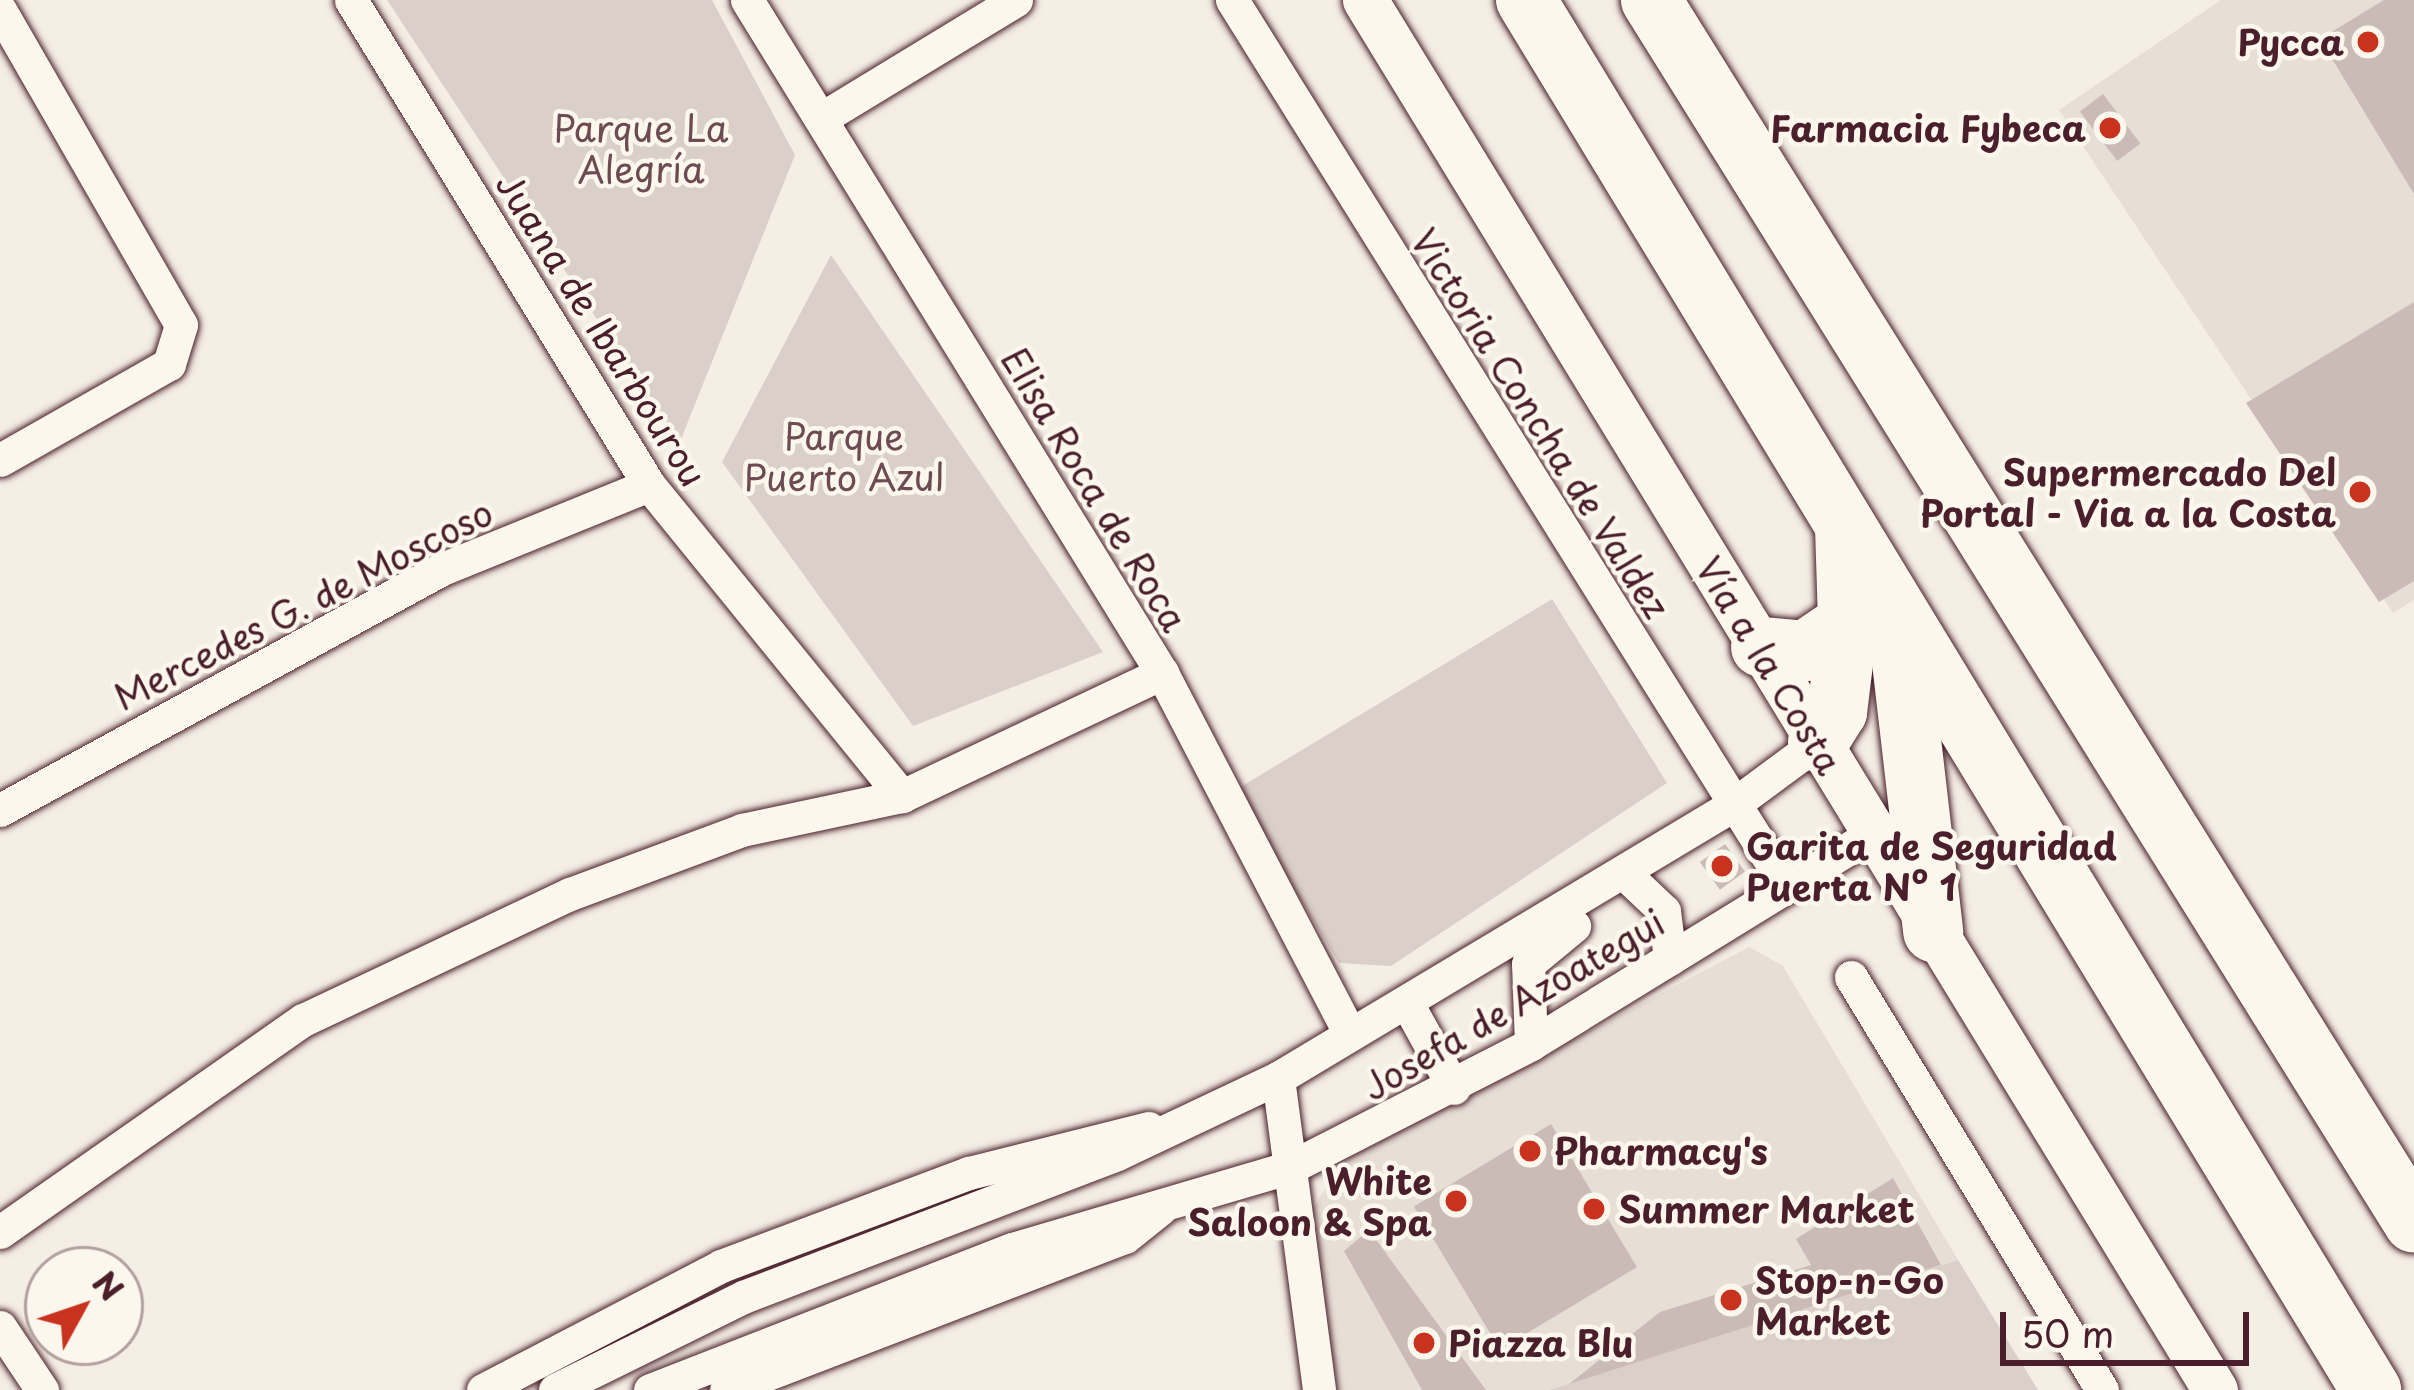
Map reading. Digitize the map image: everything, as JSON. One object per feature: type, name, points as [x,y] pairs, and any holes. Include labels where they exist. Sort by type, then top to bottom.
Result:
[{"type":"highway","points":[[1526,0],[1845,528],[1926,805],[1933,932]]},
{"type":"highway","points":[[1651,0],[2414,1223]]},
{"type":"highway","points":[[1761,647],[1805,651],[1871,614]]},
{"type":"highway","points":[[1818,742],[1838,712],[1871,614]]},
{"type":"highway","points":[[1871,614],[2371,1390]]},
{"type":"street","name":"Juana de Ibarbourou","points":[[351,0],[649,485],[902,796]]},
{"type":"street","name":"Elisa Roca de Roca","points":[[747,0],[1162,673],[1350,1034]]},
{"type":"street","points":[[822,118],[1016,0]]},
{"type":"street","name":"Victoria Concha de Valdez","points":[[1232,0],[1786,886]]},
{"type":"street","name":"Vía a la Costa","points":[[1364,0],[2215,1390]]},
{"type":"street","points":[[0,10],[181,325],[169,364],[0,460]]},
{"type":"street","name":"Mercedes G. de Moscoso","points":[[0,810],[442,569],[649,485]]},
{"type":"street","points":[[0,1232],[303,1020],[570,895],[742,830],[902,796],[1162,673]]},
{"type":"street","name":"Josefa de Azoategui","points":[[555,1390],[743,1297],[1179,1124],[1278,1078],[1733,805],[1818,742]]},
{"type":"street","name":"Josefa de Azoategui","points":[[650,1390],[767,1338],[1172,1198],[1291,1168],[1454,1088],[1531,1044],[1873,834]]},
{"type":"street","points":[[1531,1044],[1528,964],[1599,910],[1617,877],[1664,910],[1670,959]]},
{"type":"street","points":[[1851,976],[2102,1390]]},
{"type":"street","points":[[1407,1004],[1454,1088]]},
{"type":"street","points":[[1278,1078],[1319,1390]]},
{"type":"street","name":"Josefa de Azoategui","points":[[483,1390],[721,1266],[969,1173],[1179,1124]]},
{"type":"street","name":"Josefa de Azoategui","points":[[726,1390],[1125,1237],[1172,1198]]},
{"type":"street","points":[[0,1327],[42,1390]]},
{"type":"shaded area","points":[[2221,0],[2414,0],[2414,600],[2393,613],[2059,110]]},
{"type":"shaded area","points":[[1749,947],[1783,966],[1958,1260],[1549,1390],[1337,1390],[1305,1222],[1341,1162]]},
{"type":"green space","name":"Parque La Alegría","points":[[387,0],[712,0],[795,155],[679,444]]},
{"type":"green space","name":"Parque Puerto Azul","points":[[831,255],[1103,652],[913,726],[722,462]]},
{"type":"green space","points":[[1552,599],[1667,783],[1391,966],[1339,963],[1234,791]]},
{"type":"green space","points":[[1958,1260],[2038,1390],[1549,1390]]},
{"type":"building","points":[[2384,0],[2414,0],[2414,194],[2320,39]]},
{"type":"building","name":"Farmacia Fybeca","points":[[2103,94],[2140,144],[2117,161],[2080,111]]},
{"type":"building","name":"Supermercado Del Portal - Via a la Costa","points":[[2414,302],[2414,581],[2379,602],[2246,403]]},
{"type":"building","name":"Garita de Seguridad Puerta Nº 1","points":[[1725,844],[1745,872],[1720,890],[1700,862]]},
{"type":"building","points":[[1551,1124],[1637,1267],[1500,1350],[1414,1206]]},
{"type":"building","points":[[1893,1178],[1941,1265],[1569,1384],[1660,1312],[1811,1265],[1796,1239]]},
{"type":"building","name":"Piazza Blu","points":[[1369,1230],[1486,1390],[1422,1390],[1344,1251]]},
{"type":"place","name":"Pycca","points":[[2368,42]]},
{"type":"place","name":"Farmacia Fybeca","points":[[2110,128]]},
{"type":"place","name":"Supermercado Del Portal - Via a la Costa","points":[[2360,492]]},
{"type":"place","name":"Garita de Seguridad Puerta Nº 1","points":[[1722,866]]},
{"type":"place","name":"Pharmacy's","points":[[1530,1151]]},
{"type":"place","name":"White Saloon & Spa","points":[[1456,1201]]},
{"type":"place","name":"Summer Market","points":[[1594,1209]]},
{"type":"place","name":"Stop-n-Go Market","points":[[1731,1300]]},
{"type":"place","name":"Piazza Blu","points":[[1424,1343]]}]
